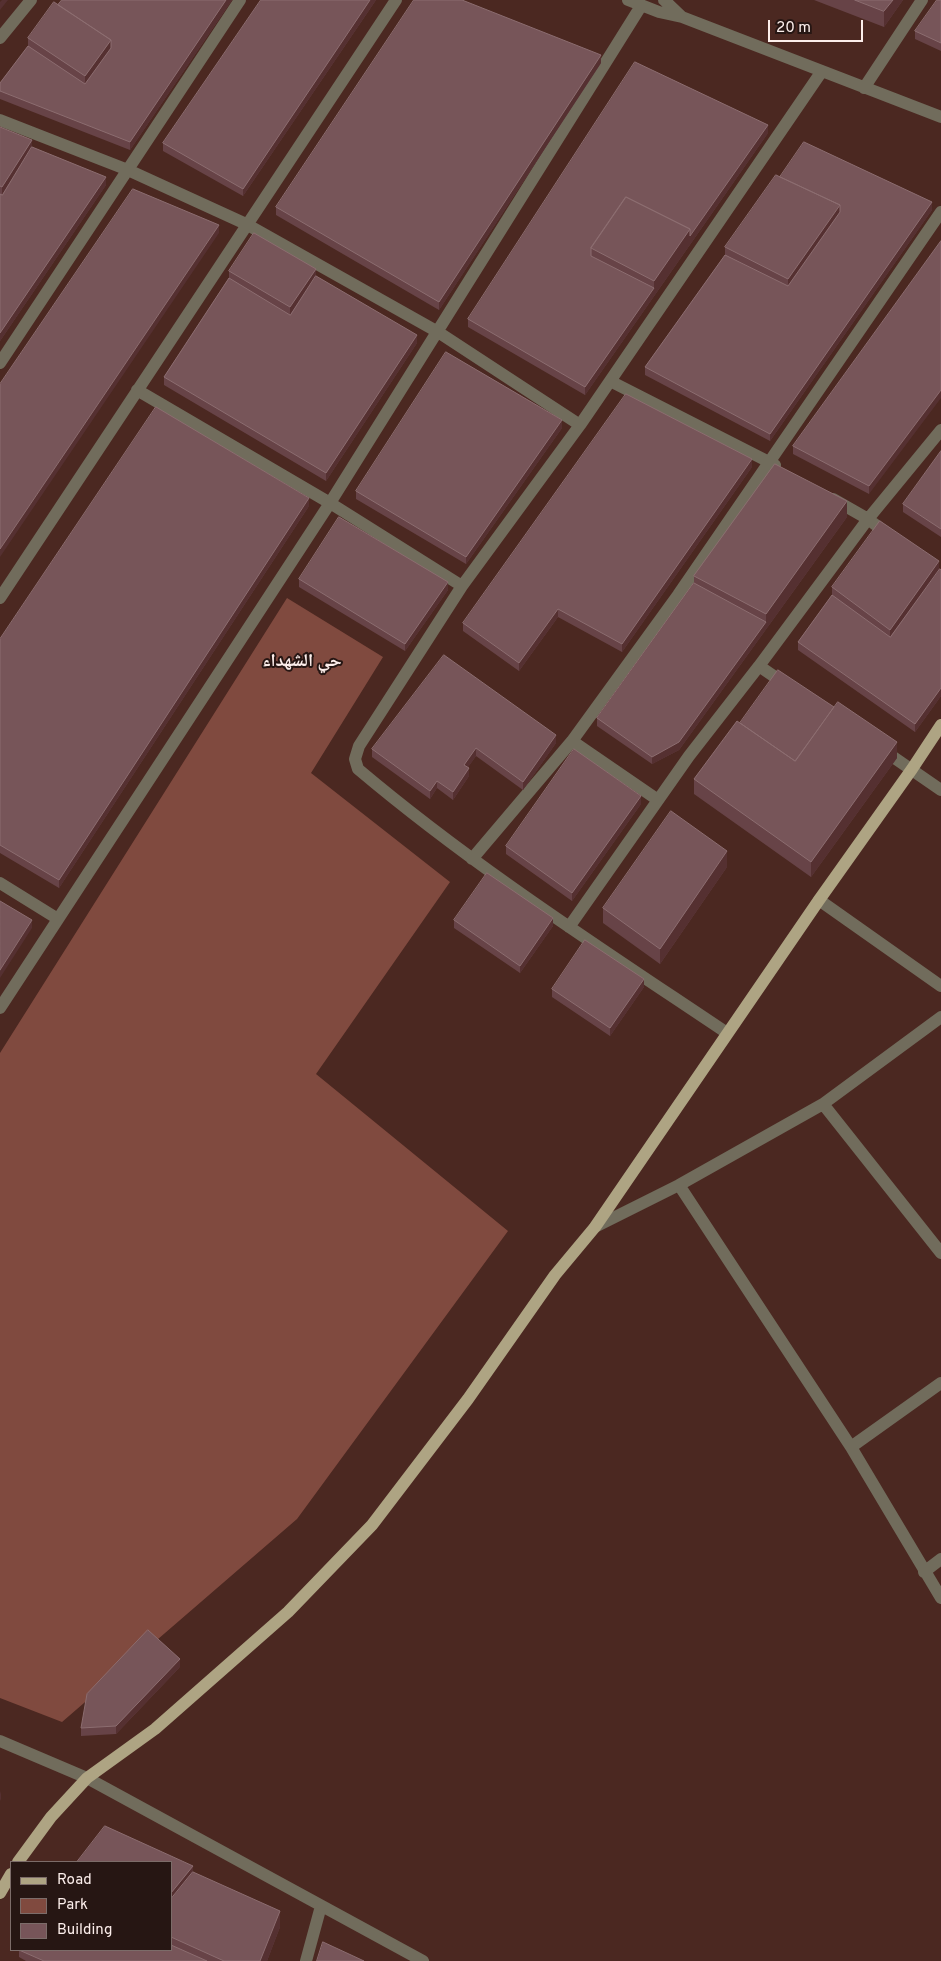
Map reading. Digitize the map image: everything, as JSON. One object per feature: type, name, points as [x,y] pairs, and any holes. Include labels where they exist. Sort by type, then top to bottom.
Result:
[{"type":"main road","points":[[19,1861],[51,1817],[87,1778],[155,1729],[288,1612],[372,1525],[468,1399],[555,1275],[595,1226],[941,725]]},
{"type":"main road","points":[[0,1893],[10,1876]]},
{"type":"street","points":[[0,38],[31,0]]},
{"type":"street","points":[[0,363],[240,0]]},
{"type":"street","points":[[0,598],[396,0]]},
{"type":"street","points":[[628,0],[641,6],[682,17],[941,117]]},
{"type":"street","points":[[864,88],[922,0]]},
{"type":"street","points":[[667,1],[682,17]]},
{"type":"street","points":[[0,1008],[330,503],[641,6]]},
{"type":"street","points":[[728,1033],[569,927],[472,859],[358,770],[355,759],[359,746],[462,586],[580,425],[822,71]]},
{"type":"street","points":[[0,120],[128,170],[246,224],[438,332],[580,425]]},
{"type":"street","points":[[472,859],[572,741],[678,595],[941,212]]},
{"type":"street","points":[[610,381],[785,471]]},
{"type":"street","points":[[137,390],[330,503],[462,586]]},
{"type":"street","points":[[569,927],[689,756],[759,666],[868,519],[941,430]]},
{"type":"street","points":[[818,491],[868,519],[897,541]]},
{"type":"street","points":[[759,666],[798,694]]},
{"type":"street","points":[[572,741],[658,800]]},
{"type":"street","points":[[871,743],[941,790]]},
{"type":"street","points":[[0,883],[58,919]]},
{"type":"street","points":[[819,900],[941,986]]},
{"type":"street","points":[[595,1226],[680,1185],[823,1104],[941,1017]]},
{"type":"street","points":[[823,1104],[941,1253]]},
{"type":"street","points":[[680,1185],[851,1447],[941,1598]]},
{"type":"street","points":[[851,1447],[941,1382]]},
{"type":"street","points":[[924,1572],[941,1559]]},
{"type":"street","points":[[0,1741],[87,1778],[423,1961]]},
{"type":"street","points":[[306,1961],[321,1906]]},
{"type":"green space","points":[[287,598],[383,657],[311,773],[450,882],[316,1074],[508,1231],[297,1519],[62,1722],[0,1698],[0,1053]]},
{"type":"building","points":[[62,0],[226,0],[130,142],[0,91],[0,83],[28,46],[85,84],[111,48],[111,40],[58,5]]},
{"type":"building","points":[[261,0],[370,0],[243,189],[163,143]]},
{"type":"building","points":[[414,0],[462,0],[601,55],[439,302],[276,207]]},
{"type":"building","points":[[855,0],[893,0],[884,11]]},
{"type":"building","points":[[937,0],[941,0],[941,43],[915,31]]},
{"type":"building","points":[[54,2],[111,40],[85,76],[28,38]]},
{"type":"building","points":[[635,62],[768,125],[690,236],[690,229],[626,197],[591,248],[591,256],[654,288],[585,387],[468,319]]},
{"type":"building","points":[[0,127],[32,140],[2,187],[0,186]]},
{"type":"building","points":[[804,142],[932,202],[770,434],[645,367],[725,255],[788,286],[840,212],[840,205],[780,177]]},
{"type":"building","points":[[32,147],[106,177],[0,333],[0,194],[2,195]]},
{"type":"building","points":[[776,175],[840,205],[788,279],[725,247]]},
{"type":"building","points":[[133,189],[219,225],[0,549],[0,384]]},
{"type":"building","points":[[626,197],[690,229],[654,281],[591,248]]},
{"type":"building","points":[[254,233],[316,269],[290,307],[229,271]]},
{"type":"building","points":[[941,241],[941,390],[869,486],[793,446]]},
{"type":"building","points":[[316,276],[417,335],[326,473],[164,377],[229,278],[290,315]]},
{"type":"building","points":[[446,352],[562,420],[466,557],[356,491]]},
{"type":"building","points":[[626,394],[752,459],[622,644],[558,609],[519,663],[463,623]]},
{"type":"building","points":[[156,407],[309,498],[59,880],[0,845],[0,639]]},
{"type":"building","points":[[941,451],[941,529],[903,504]]},
{"type":"building","points":[[775,464],[847,501],[766,614],[694,576]]},
{"type":"building","points":[[339,517],[448,582],[405,644],[299,579]]},
{"type":"building","points":[[880,521],[939,561],[890,630],[832,587]]},
{"type":"building","points":[[940,569],[941,688],[915,724],[798,642],[832,595],[890,637]]},
{"type":"building","points":[[694,583],[766,622],[679,742],[652,757],[597,718]]},
{"type":"building","points":[[444,655],[556,735],[523,782],[476,748],[464,765],[469,768],[453,792],[437,781],[430,791],[372,749]]},
{"type":"building","points":[[778,670],[834,707],[795,761],[740,723]]},
{"type":"building","points":[[838,702],[897,742],[811,862],[694,779],[737,721],[795,761]]},
{"type":"building","points":[[574,749],[641,796],[572,893],[506,846]]},
{"type":"building","points":[[671,811],[727,851],[660,949],[603,908]]},
{"type":"building","points":[[487,873],[553,918],[520,966],[454,920]]},
{"type":"building","points":[[0,901],[32,920],[0,970]]},
{"type":"building","points":[[585,940],[644,979],[610,1028],[552,989]]},
{"type":"building","points":[[148,1630],[180,1659],[116,1726],[81,1728],[87,1694]]},
{"type":"building","points":[[105,1826],[193,1866],[172,1892],[172,1861],[78,1861]]},
{"type":"building","points":[[193,1872],[280,1911],[260,1961],[224,1961],[172,1937],[172,1898]]},
{"type":"building","points":[[323,1942],[364,1961],[317,1961]]},
{"type":"building","points":[[172,1945],[207,1961],[44,1961],[21,1951],[172,1951]]},
{"type":"district","name":"حي الشهداء","points":[[302,662]]}]
